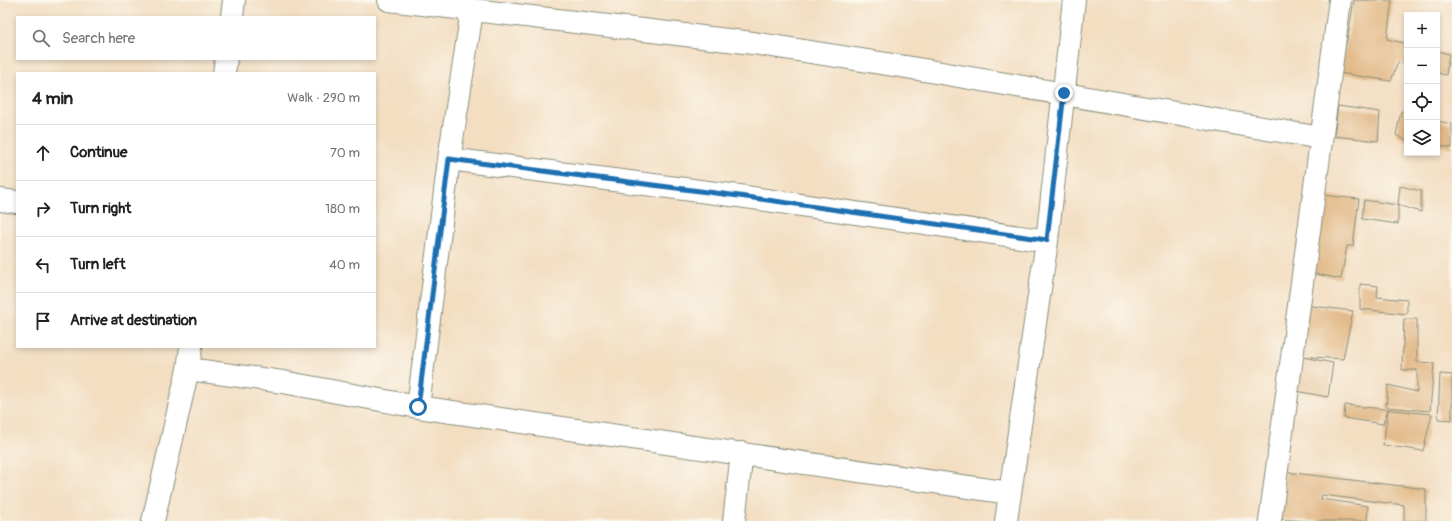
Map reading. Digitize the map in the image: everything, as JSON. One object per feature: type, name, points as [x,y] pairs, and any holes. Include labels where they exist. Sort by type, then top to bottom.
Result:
[{"type":"street","points":[[232,16],[234,0]]},
{"type":"street","points":[[389,0],[753,43],[1064,93],[1321,138]]},
{"type":"street","points":[[1006,521],[1047,240],[1074,0]]},
{"type":"street","points":[[1270,521],[1340,0]]},
{"type":"street","points":[[418,407],[449,159],[472,11]]},
{"type":"street","points":[[224,72],[226,60]]},
{"type":"street","points":[[449,159],[739,196],[1047,240]]},
{"type":"street","points":[[0,200],[16,202]]},
{"type":"street","points":[[153,521],[188,369],[191,348]]},
{"type":"street","points":[[188,369],[284,382],[418,407],[1010,493]]},
{"type":"street","points":[[734,521],[742,453]]},
{"type":"building","points":[[1354,0],[1392,0],[1387,39],[1404,43],[1404,63],[1398,62],[1391,81],[1339,73],[1349,31]]},
{"type":"building","points":[[1440,52],[1449,54],[1446,75],[1440,74]]},
{"type":"building","points":[[1338,106],[1380,112],[1378,141],[1334,136]]},
{"type":"building","points":[[1401,111],[1404,112],[1404,139],[1396,135]]},
{"type":"building","points":[[1440,122],[1452,124],[1452,148],[1440,146]]},
{"type":"building","points":[[1400,186],[1421,191],[1421,212],[1398,205]]},
{"type":"building","points":[[1322,195],[1359,199],[1353,246],[1347,246],[1341,279],[1311,273]]},
{"type":"building","points":[[1364,200],[1398,205],[1398,224],[1362,219]]},
{"type":"building","points":[[1360,284],[1378,286],[1377,297],[1407,300],[1407,314],[1360,309]]},
{"type":"building","points":[[1304,305],[1353,311],[1343,359],[1298,356]]},
{"type":"building","points":[[1404,319],[1417,319],[1417,362],[1434,363],[1430,411],[1386,407],[1388,385],[1417,392],[1417,370],[1402,370]]},
{"type":"building","points":[[1298,356],[1333,363],[1328,397],[1296,391]]},
{"type":"building","points":[[1440,374],[1452,375],[1452,420],[1438,419]]},
{"type":"building","points":[[1345,405],[1432,414],[1423,451],[1383,445],[1388,410],[1383,424],[1344,418]]},
{"type":"building","points":[[1286,472],[1426,489],[1426,521],[1404,521],[1404,505],[1322,495],[1321,499],[1368,506],[1367,521],[1311,521],[1277,519]]},
{"type":"route","points":[[418,407],[449,159],[739,196],[1047,240],[1064,93]]}]
